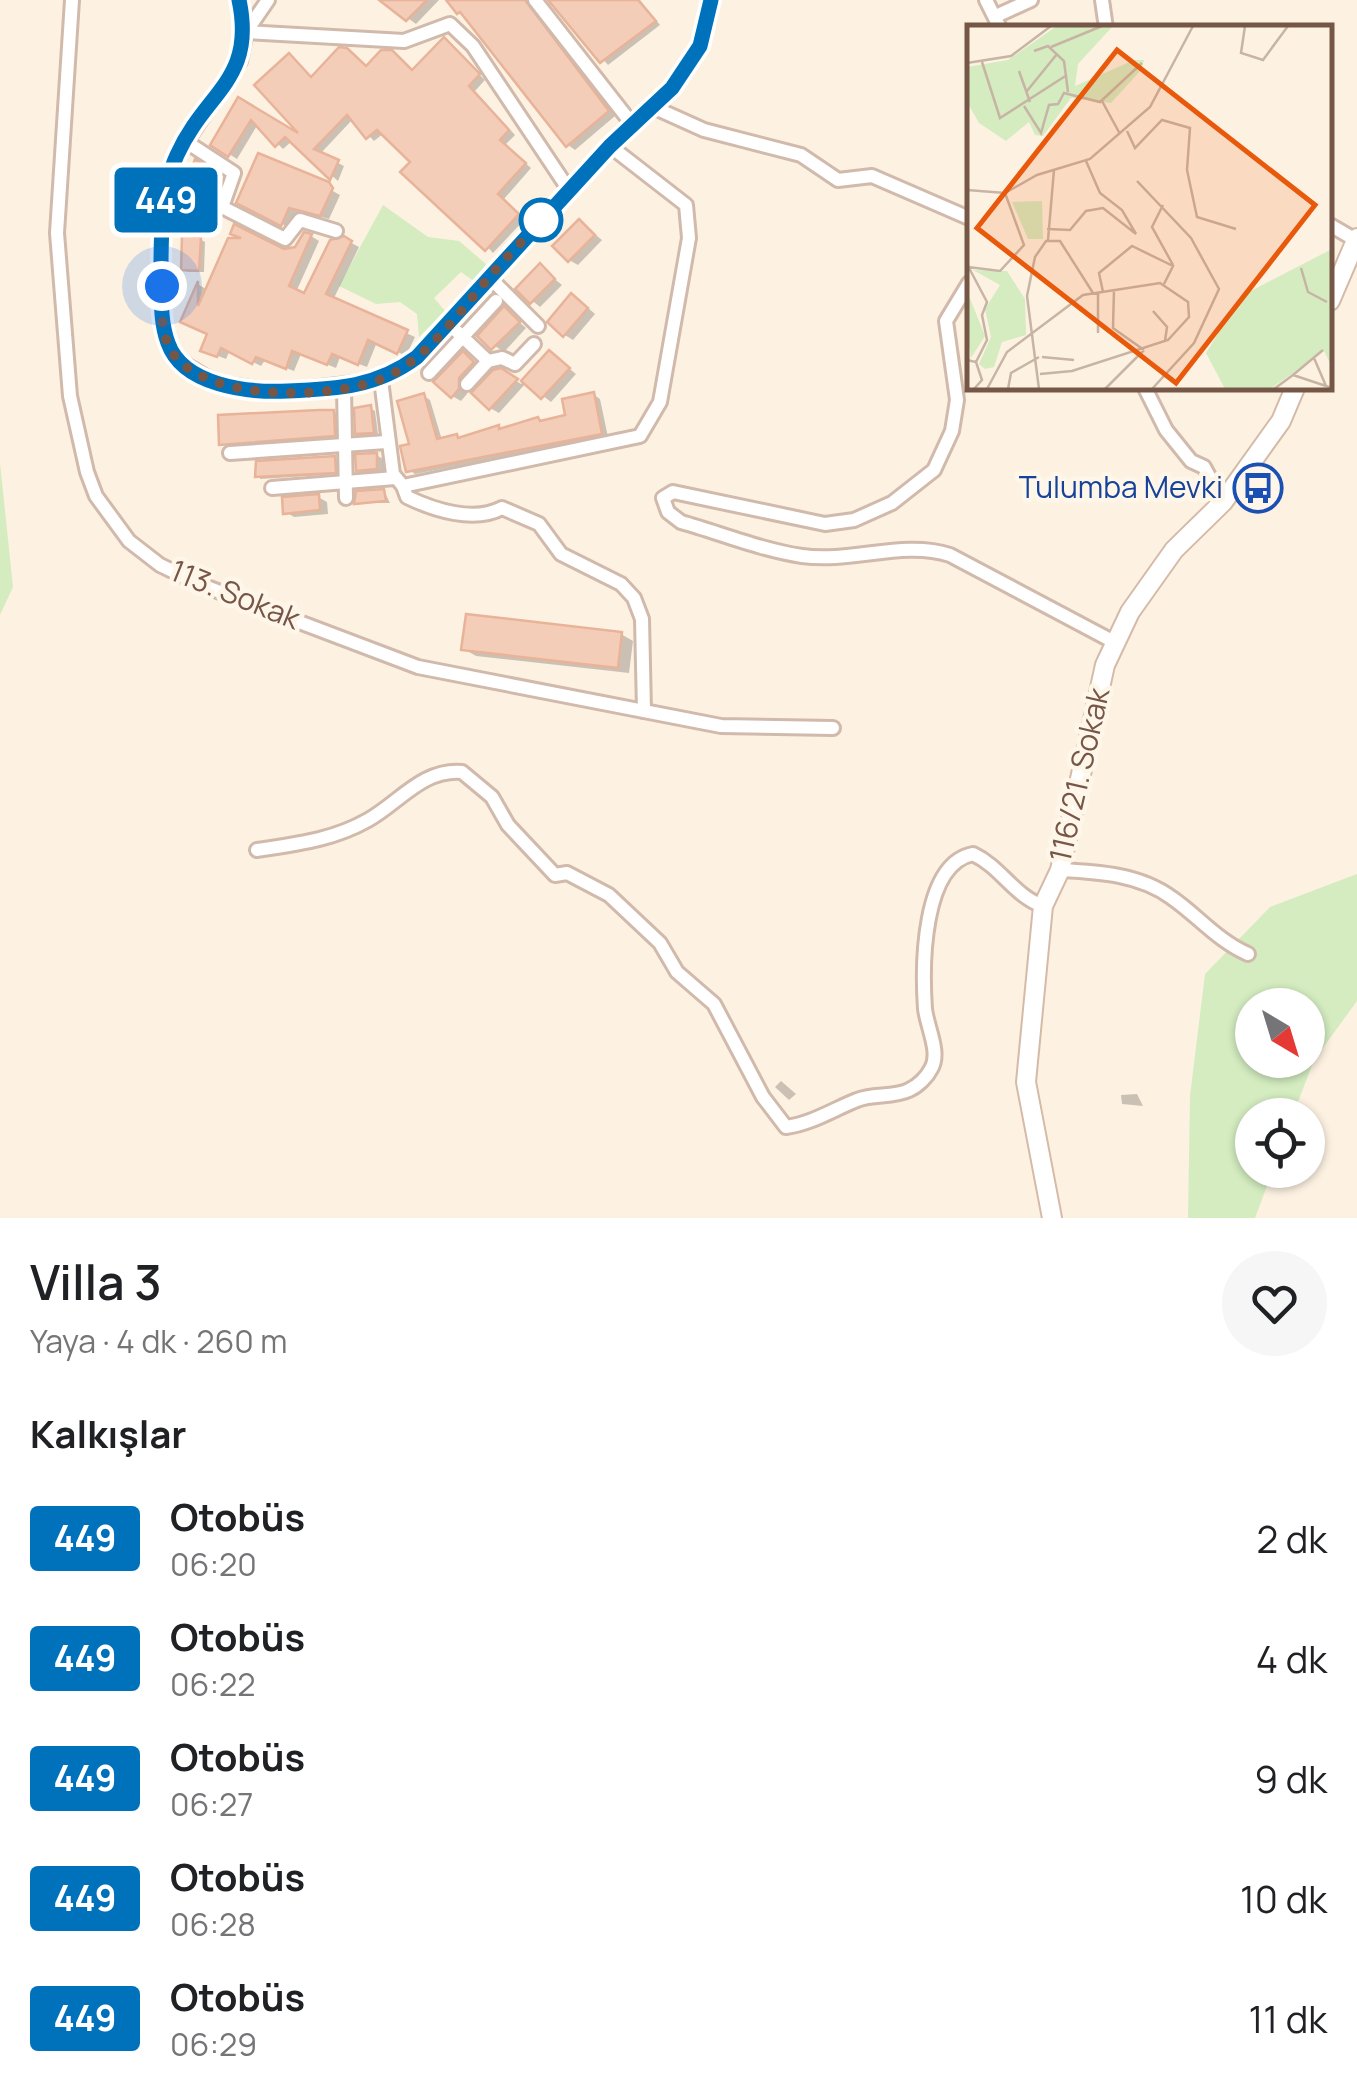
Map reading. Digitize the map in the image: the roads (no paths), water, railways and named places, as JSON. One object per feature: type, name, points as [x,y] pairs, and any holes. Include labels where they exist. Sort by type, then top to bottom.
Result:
[{"type":"street","name":"113. Sokak","points":[[72,0],[57,233],[70,396],[86,472],[96,496],[128,540],[160,565],[198,584],[418,668],[721,726],[833,728]]},
{"type":"street","points":[[239,0],[246,32]]},
{"type":"street","points":[[268,0],[246,32],[240,61],[185,141],[169,182],[161,241],[162,323],[170,348],[181,362],[229,388],[278,392],[344,388],[382,380],[417,357],[610,146],[653,107],[689,66],[700,46],[711,0]]},
{"type":"street","points":[[535,0],[632,124]]},
{"type":"street","points":[[986,0],[998,22],[1031,0]]},
{"type":"street","points":[[246,32],[404,41],[450,24],[474,46],[569,190]]},
{"type":"street","points":[[653,107],[704,130],[801,155],[838,180],[872,176],[967,217]]},
{"type":"street","points":[[185,141],[234,173],[222,207],[285,239],[300,220],[336,231]]},
{"type":"street","points":[[272,488],[399,482],[631,441],[650,423],[660,402],[689,238],[689,212],[674,194],[610,146]]},
{"type":"street","points":[[1332,226],[1356,238],[1332,295]]},
{"type":"street","points":[[490,277],[538,326]]},
{"type":"street","points":[[967,288],[946,321],[957,400],[952,430],[934,470],[916,486],[854,520],[826,524],[673,492],[664,498],[668,512],[681,522],[803,556],[885,556],[922,546],[950,555],[1116,643]]},
{"type":"street","points":[[429,374],[496,301]]},
{"type":"street","points":[[450,324],[488,361]]},
{"type":"street","points":[[467,384],[488,361],[502,358],[515,364],[534,344]]},
{"type":"street","points":[[382,380],[386,442],[407,497],[440,511],[481,516],[502,508],[539,524],[561,554],[621,584],[634,598],[642,620],[644,711]]},
{"type":"street","points":[[344,388],[346,498]]},
{"type":"street","points":[[1146,390],[1166,430],[1191,461],[1204,467],[1223,502]]},
{"type":"street","name":"116/21. Sokak","points":[[1052,1218],[1026,1082],[1043,906],[1060,870],[1106,665],[1130,612],[1174,550],[1223,502],[1282,421],[1294,390]]},
{"type":"street","points":[[230,453],[386,442]]},
{"type":"street","points":[[257,850],[312,844],[368,820],[397,797],[436,775],[462,772],[492,797],[543,866],[556,875],[567,873],[584,880],[609,895],[660,943],[676,972],[714,1004],[763,1097],[786,1127],[800,1126],[859,1099],[903,1093],[931,1070],[935,1059],[926,997],[931,908],[939,876],[952,863],[974,854],[1024,899],[1043,906]]},
{"type":"street","points":[[1060,870],[1111,872],[1162,891],[1222,940],[1248,954]]},
{"type":"place","name":"Tulumba Mevki","points":[[1258,488]]}]
